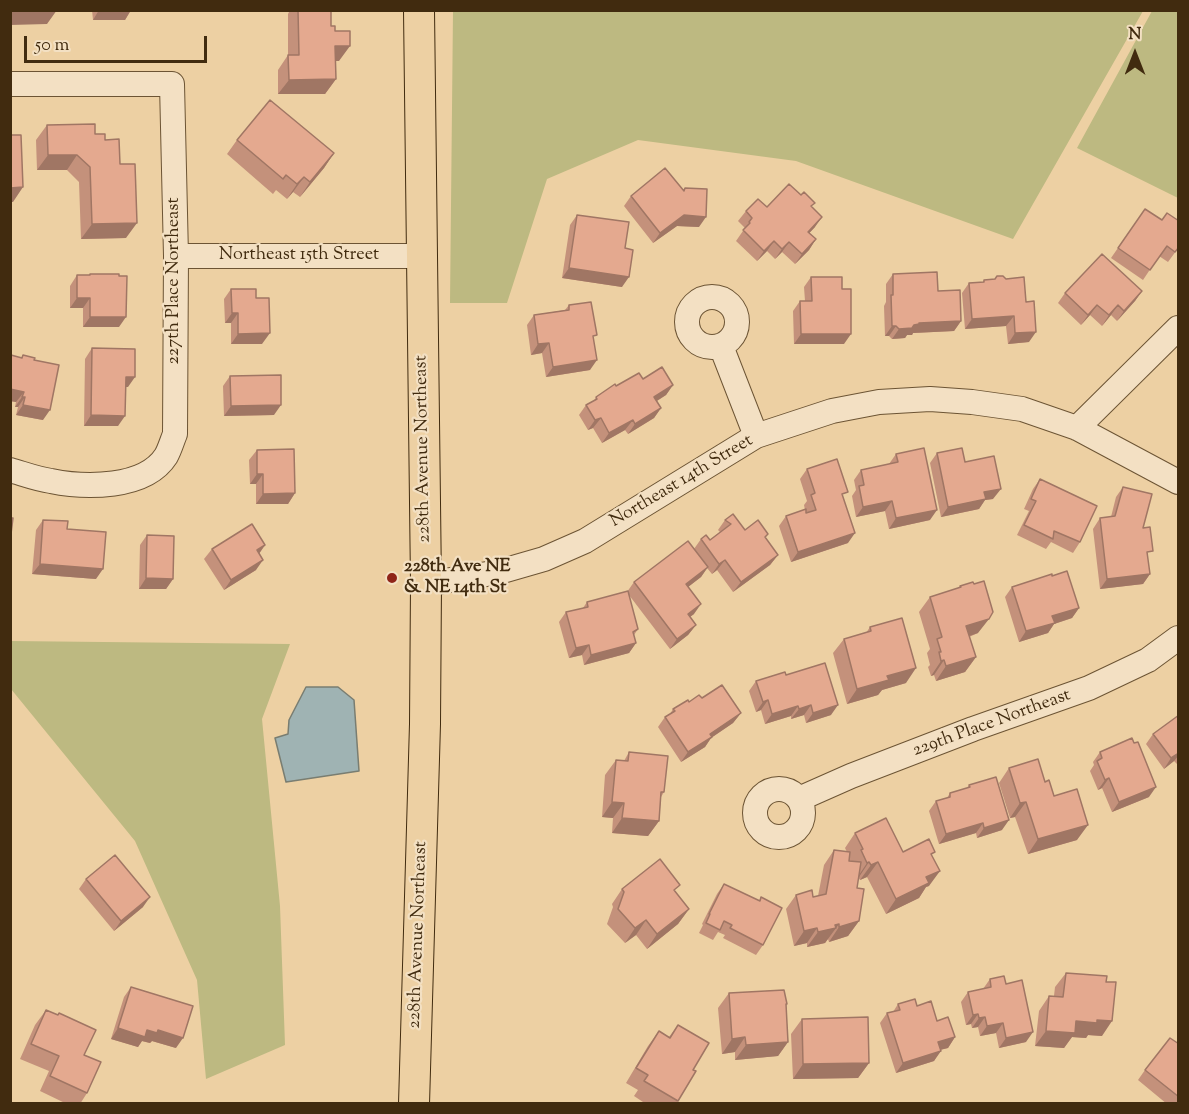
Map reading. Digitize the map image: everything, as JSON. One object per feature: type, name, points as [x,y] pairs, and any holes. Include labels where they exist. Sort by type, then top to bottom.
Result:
[{"type":"main road","name":"228th Avenue Northeast","points":[[414,1104],[425,724],[426,584],[419,10]]},
{"type":"street","name":"227th Place Northeast","points":[[10,84],[172,84],[176,256],[175,434],[166,456],[152,470],[129,481],[95,485],[51,482],[10,470]]},
{"type":"street","name":"Northeast 15th Street","points":[[176,256],[422,256]]},
{"type":"street","points":[[1077,428],[1179,328]]},
{"type":"street","points":[[721,346],[756,436]]},
{"type":"street","name":"Northeast 14th Street","points":[[426,584],[499,572],[544,559],[585,541],[756,436],[832,411],[879,402],[930,399],[1023,409],[1077,428],[1179,482]]},
{"type":"street","name":"229th Place Northeast","points":[[799,799],[851,776],[973,729],[1089,688],[1148,660],[1179,638]]},
{"type":"shaded area","points":[[453,10],[1143,11],[1013,239],[796,161],[638,140],[547,179],[507,303],[450,303]]},
{"type":"shaded area","points":[[1152,11],[1178,11],[1178,198],[1077,148]]},
{"type":"shaded area","points":[[10,641],[290,644],[262,719],[280,906],[285,1045],[206,1079],[197,980],[135,841],[11,689]]},
{"type":"shaded area","points":[[306,687],[338,687],[354,700],[359,771],[286,782],[275,738],[288,734],[289,720]]},
{"type":"building","points":[[298,10],[331,10],[331,26],[335,26],[335,31],[350,31],[350,46],[335,46],[336,79],[289,80],[288,55],[299,55]]},
{"type":"building","points":[[270,100],[334,153],[310,182],[304,177],[297,184],[286,175],[283,179],[237,140]]},
{"type":"building","points":[[95,124],[95,134],[105,134],[105,140],[119,139],[120,164],[135,164],[137,223],[92,224],[90,167],[77,155],[48,155],[47,125]]},
{"type":"building","points":[[10,135],[21,135],[23,187],[10,188]]},
{"type":"building","points":[[665,168],[684,191],[685,188],[707,189],[706,217],[684,215],[660,233],[631,196]]},
{"type":"building","points":[[789,184],[801,195],[804,192],[815,203],[811,206],[822,217],[808,232],[816,239],[802,254],[789,242],[782,249],[774,241],[764,251],[743,230],[752,218],[746,211],[758,199],[767,207]]},
{"type":"building","points":[[1145,209],[1162,220],[1167,213],[1179,221],[1179,247],[1175,252],[1167,246],[1150,270],[1118,248]]},
{"type":"building","points":[[577,215],[629,222],[625,248],[633,250],[629,277],[569,268]]},
{"type":"building","points":[[1102,254],[1142,291],[1124,311],[1118,305],[1109,315],[1097,305],[1088,315],[1065,293]]},
{"type":"building","points":[[937,272],[938,291],[960,290],[961,321],[919,323],[912,328],[899,329],[892,326],[893,274]]},
{"type":"building","points":[[77,275],[127,276],[126,317],[90,317],[90,298],[77,298]]},
{"type":"building","points":[[997,276],[1003,276],[1006,279],[1024,277],[1026,302],[1034,301],[1036,332],[1015,333],[1014,316],[972,319],[969,283],[984,282],[984,280],[995,279]]},
{"type":"building","points":[[811,277],[842,277],[842,289],[851,289],[851,334],[801,334],[800,301],[812,301]]},
{"type":"building","points":[[231,289],[256,289],[256,298],[269,298],[270,333],[238,334],[238,313],[232,313]]},
{"type":"building","points":[[591,302],[597,335],[593,336],[597,360],[553,367],[549,343],[538,344],[534,315],[569,310],[569,305]]},
{"type":"building","points":[[92,348],[135,349],[135,377],[126,377],[125,416],[91,415]]},
{"type":"building","points":[[11,355],[22,358],[23,355],[35,358],[34,360],[59,365],[50,410],[23,405],[24,392],[10,389]]},
{"type":"building","points":[[662,367],[673,385],[654,397],[661,408],[635,424],[633,420],[609,433],[601,418],[595,420],[586,405],[597,399],[596,397],[615,384],[616,386],[639,373],[643,379]]},
{"type":"building","points":[[281,375],[281,405],[231,406],[230,376]]},
{"type":"building","points":[[924,448],[937,510],[896,518],[892,501],[863,507],[859,486],[864,485],[861,470],[898,462],[896,454]]},
{"type":"building","points":[[962,448],[965,462],[994,456],[1001,489],[984,492],[986,499],[948,507],[937,453]]},
{"type":"building","points":[[294,449],[295,493],[263,494],[263,474],[257,474],[257,450]]},
{"type":"building","points":[[837,459],[848,492],[842,494],[855,533],[798,552],[786,516],[806,509],[806,513],[816,510],[811,495],[815,493],[807,469]]},
{"type":"building","points":[[1040,479],[1097,506],[1080,542],[1054,531],[1053,539],[1024,525],[1036,501],[1031,499]]},
{"type":"building","points":[[1123,487],[1152,494],[1143,528],[1150,527],[1153,551],[1147,552],[1150,574],[1107,579],[1100,518],[1115,516]]},
{"type":"building","points":[[733,514],[745,530],[758,520],[768,534],[765,537],[778,555],[741,582],[725,560],[719,564],[701,539],[706,535],[710,540],[731,524],[725,520]]},
{"type":"building","points":[[10,518],[13,518],[10,542]]},
{"type":"building","points":[[43,520],[68,521],[67,529],[106,532],[103,569],[40,564]]},
{"type":"building","points":[[252,524],[265,545],[257,550],[263,560],[231,580],[212,549]]},
{"type":"building","points":[[147,535],[174,536],[173,579],[146,578]]},
{"type":"building","points":[[688,541],[708,567],[686,584],[701,604],[688,614],[696,625],[677,639],[634,582]]},
{"type":"building","points":[[1067,571],[1079,608],[1052,616],[1055,623],[1026,631],[1012,587]]},
{"type":"building","points":[[984,581],[993,612],[989,619],[966,626],[976,657],[946,666],[944,660],[941,661],[937,639],[942,637],[930,597],[973,582],[974,584]]},
{"type":"building","points":[[628,591],[638,629],[633,632],[636,643],[591,655],[589,645],[576,648],[566,612],[588,607],[587,602]]},
{"type":"building","points":[[902,618],[916,668],[887,676],[889,680],[857,689],[844,639],[871,631],[870,627]]},
{"type":"building","points":[[825,663],[838,705],[813,713],[811,705],[799,709],[798,706],[772,714],[768,700],[763,702],[756,681]]},
{"type":"building","points":[[722,685],[741,713],[710,734],[712,737],[688,752],[665,717],[688,700],[689,702],[699,695],[702,698]]},
{"type":"building","points":[[1179,715],[1179,753],[1171,758],[1153,734]]},
{"type":"building","points":[[1132,738],[1134,743],[1138,742],[1156,787],[1119,802],[1109,778],[1105,780],[1097,761],[1102,758],[1100,752]]},
{"type":"building","points":[[629,752],[668,756],[664,792],[661,792],[659,821],[622,818],[624,803],[612,802],[616,760],[628,761]]},
{"type":"building","points":[[1038,759],[1045,782],[1049,780],[1054,796],[1077,789],[1088,825],[1038,839],[1026,802],[1020,803],[1009,768]]},
{"type":"building","points":[[996,777],[1009,820],[984,828],[983,823],[946,834],[936,801],[950,797],[950,793],[970,787],[969,785]]},
{"type":"building","points":[[886,818],[903,852],[929,839],[935,852],[931,854],[940,871],[926,877],[929,883],[896,899],[878,862],[871,865],[867,863],[855,833]]},
{"type":"building","points":[[834,850],[850,852],[849,861],[861,862],[857,888],[864,889],[859,921],[839,927],[839,924],[835,925],[836,928],[818,932],[817,928],[804,931],[796,895],[812,890],[813,897],[826,894]]},
{"type":"building","points":[[115,855],[150,897],[121,921],[86,879]]},
{"type":"building","points":[[660,859],[680,885],[674,890],[689,909],[657,934],[646,920],[635,928],[618,909],[624,892],[622,889]]},
{"type":"building","points":[[724,884],[760,901],[761,897],[782,908],[763,945],[730,928],[732,925],[724,921],[720,930],[706,923]]},
{"type":"building","points":[[1066,973],[1107,976],[1106,982],[1116,982],[1112,1021],[1097,1020],[1097,1023],[1076,1021],[1075,1033],[1046,1031],[1049,996],[1063,997]]},
{"type":"building","points":[[1004,976],[1006,984],[1022,980],[1033,1032],[1006,1038],[1003,1023],[987,1026],[985,1017],[979,1018],[978,1014],[973,1015],[968,992],[991,987],[990,979]]},
{"type":"building","points":[[131,987],[193,1006],[183,1038],[158,1030],[157,1033],[147,1030],[145,1037],[118,1028]]},
{"type":"building","points":[[784,990],[787,1004],[788,1042],[746,1045],[745,1037],[732,1039],[729,993]]},
{"type":"building","points":[[915,999],[917,1006],[931,1001],[937,1021],[948,1017],[955,1037],[938,1042],[941,1051],[903,1063],[887,1013],[900,1010],[898,1004]]},
{"type":"building","points":[[46,1010],[58,1015],[59,1013],[96,1030],[84,1055],[101,1062],[87,1093],[50,1076],[59,1056],[31,1044]]},
{"type":"building","points":[[868,1017],[869,1063],[803,1064],[802,1019]]},
{"type":"building","points":[[678,1025],[709,1043],[678,1101],[644,1081],[648,1075],[636,1068],[659,1031],[670,1038]]},
{"type":"building","points":[[1170,1038],[1179,1044],[1179,1097],[1145,1070]]},
{"type":"place","name":"228th Ave NE & NE 14th St","points":[[392,578]]}]
